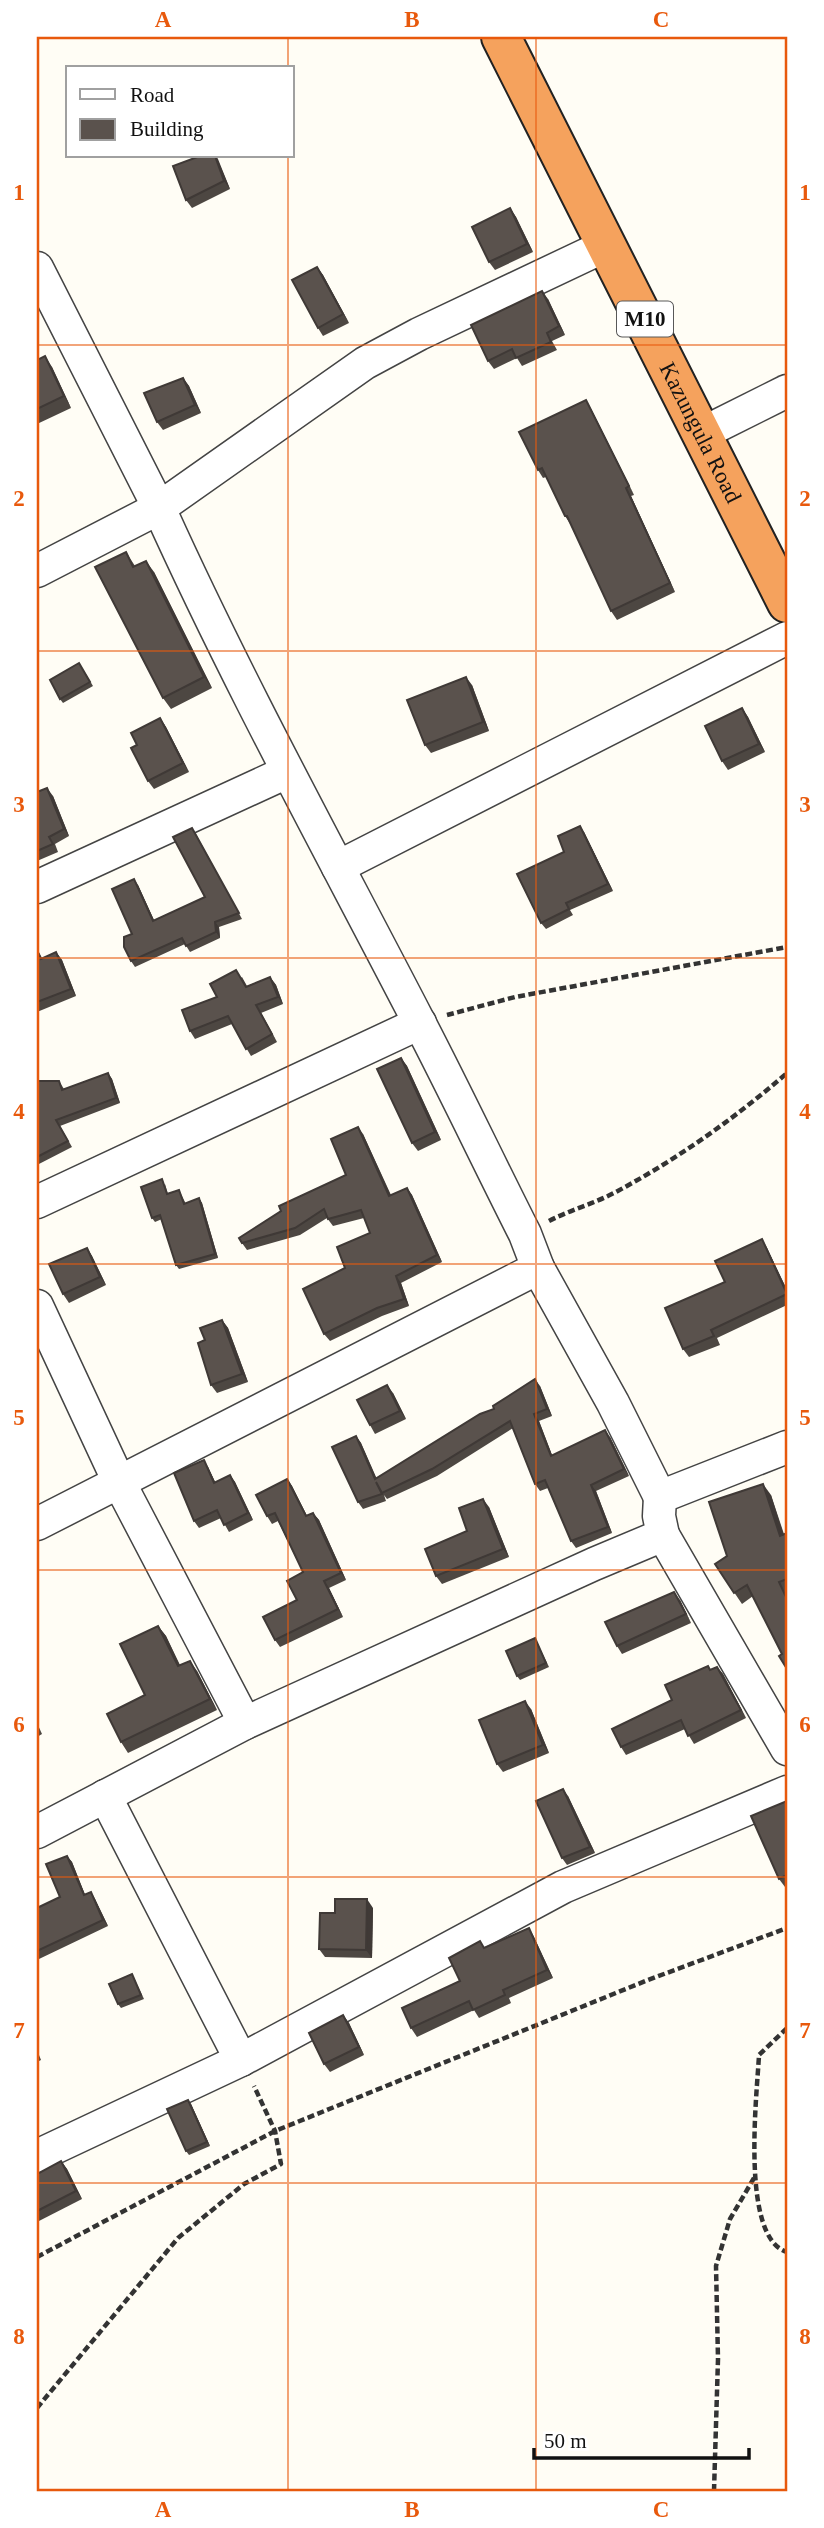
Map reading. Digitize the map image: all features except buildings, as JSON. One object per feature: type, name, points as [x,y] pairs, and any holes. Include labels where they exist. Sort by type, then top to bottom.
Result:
[{"type":"highway","name":"Kazungula Road","points":[[501,37],[787,603]]},
{"type":"street","points":[[37,571],[159,508],[365,363],[431,328],[607,245]]},
{"type":"street","points":[[37,268],[159,508],[190,577],[287,772],[420,1023],[525,1234],[538,1268],[660,1497],[659,1516],[663,1535],[787,1749]]},
{"type":"street","points":[[703,433],[787,391]]},
{"type":"street","points":[[338,867],[787,638]]},
{"type":"street","points":[[37,887],[287,772]]},
{"type":"street","points":[[37,1202],[420,1023]]},
{"type":"street","points":[[37,1524],[538,1268]]},
{"type":"street","points":[[37,1306],[119,1482],[245,1723]]},
{"type":"street","points":[[660,1497],[787,1447]]},
{"type":"street","points":[[37,1832],[245,1723],[663,1535]]},
{"type":"street","points":[[37,2157],[241,2060],[563,1887],[787,1791]]},
{"type":"street","points":[[105,1796],[241,2060]]},
{"type":"path","points":[[420,1023],[515,997],[787,947]]},
{"type":"path","points":[[525,1234],[566,1212],[611,1195],[656,1170],[722,1126],[787,1073]]},
{"type":"path","points":[[37,2257],[275,2131],[648,1980],[787,1928]]},
{"type":"path","points":[[787,2028],[759,2055],[754,2178],[763,2228],[782,2251],[787,2252]]},
{"type":"path","points":[[37,2407],[178,2238],[244,2184],[281,2164],[275,2131],[241,2060]]},
{"type":"path","points":[[715,2491],[716,2266],[730,2219],[754,2178]]}]
